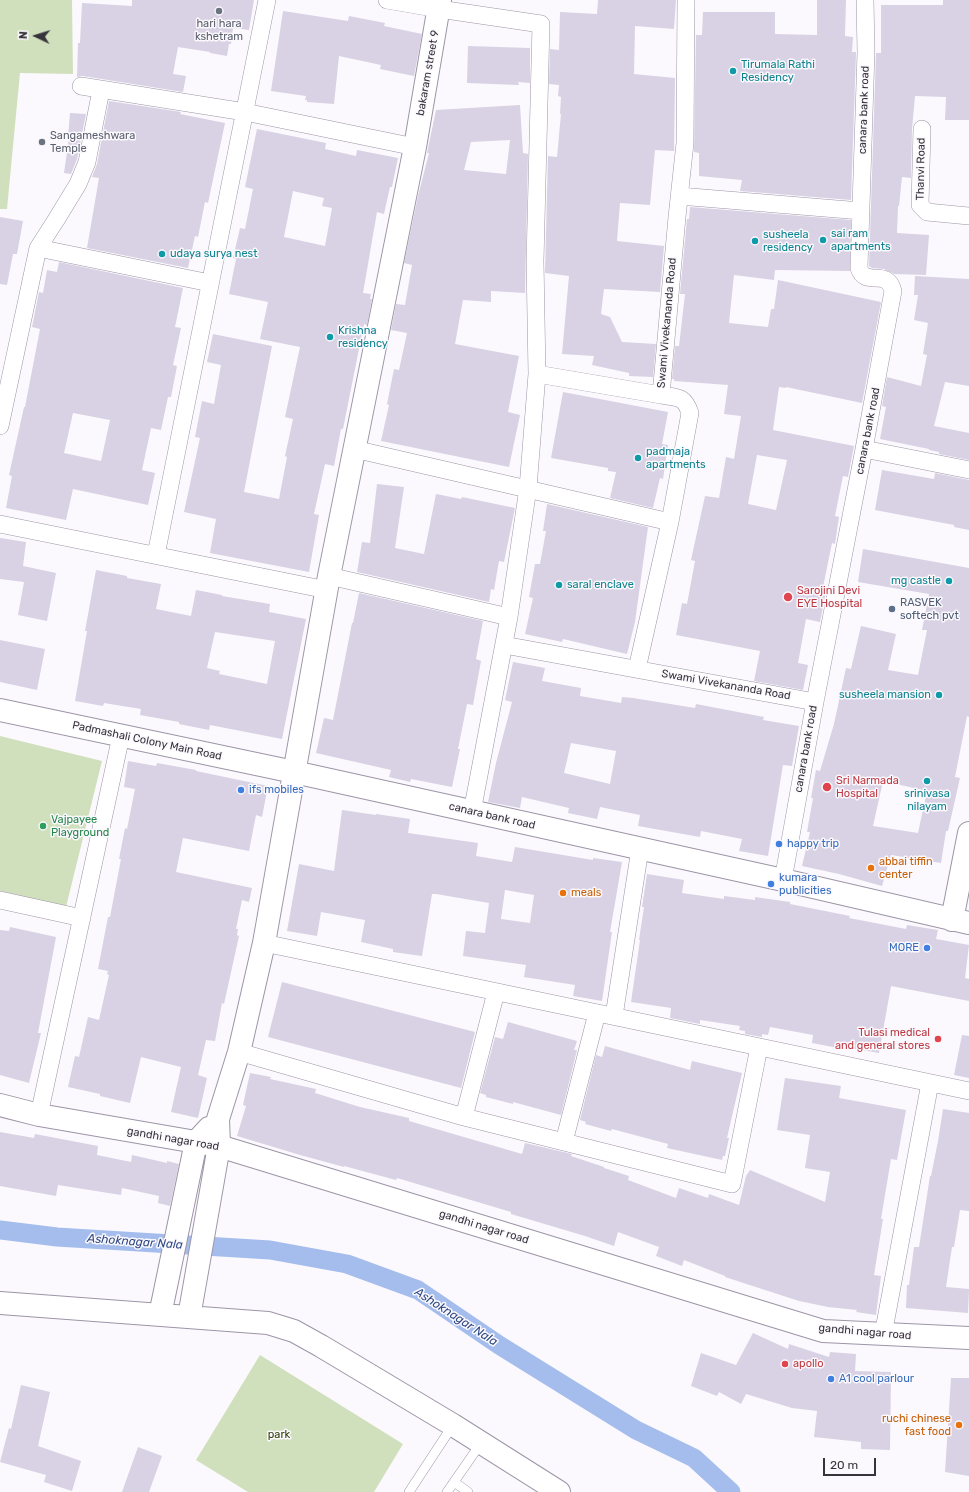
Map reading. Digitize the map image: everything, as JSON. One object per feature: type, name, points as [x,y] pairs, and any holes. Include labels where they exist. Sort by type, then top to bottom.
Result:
[{"type":"street","points":[[156,555],[267,0]]},
{"type":"street","points":[[388,0],[440,5],[541,24],[535,261],[537,374],[528,488],[509,617],[472,812]]},
{"type":"street","name":"Swami Vivekananda Road","points":[[637,669],[670,522],[690,413],[687,405],[681,398],[661,395],[679,196],[686,143],[686,0]]},
{"type":"street","name":"canara bank road","points":[[783,880],[815,702],[893,291],[891,284],[886,279],[864,277],[860,274],[859,268],[866,52],[865,0]]},
{"type":"street","name":"bakaram street 9","points":[[218,1119],[239,1052],[264,943],[328,583],[415,147],[440,5]]},
{"type":"street","points":[[81,86],[244,112],[415,147]]},
{"type":"street","points":[[0,426],[38,248],[78,184],[87,162],[101,90]]},
{"type":"street","name":"Thanvi Road","points":[[922,129],[920,206],[927,212],[969,216]]},
{"type":"street","points":[[679,196],[861,211]]},
{"type":"street","points":[[38,248],[210,283]]},
{"type":"street","points":[[537,374],[661,395]]},
{"type":"street","points":[[354,449],[670,522]]},
{"type":"street","points":[[864,449],[969,470]]},
{"type":"street","points":[[0,524],[156,555],[328,583],[509,617]]},
{"type":"street","name":"Swami Vivekananda Road","points":[[504,645],[815,702]]},
{"type":"street","name":"Padmashali Colony Main Road","points":[[0,710],[294,772]]},
{"type":"street","points":[[38,1115],[121,736]]},
{"type":"street","name":"canara bank road","points":[[294,772],[783,880],[961,922]]},
{"type":"street","points":[[961,922],[969,833]]},
{"type":"street","points":[[564,1142],[606,1015],[640,849]]},
{"type":"street","points":[[0,900],[82,918]]},
{"type":"street","points":[[264,943],[969,1091]]},
{"type":"street","points":[[464,1117],[496,992]]},
{"type":"street","points":[[239,1052],[464,1117],[732,1184],[759,1047]]},
{"type":"street","points":[[883,1335],[930,1083]]},
{"type":"street","name":"gandhi nagar road","points":[[0,1105],[194,1152],[218,1154],[823,1331],[969,1338]]},
{"type":"street","points":[[162,1305],[194,1152],[218,1119]]},
{"type":"street","points":[[190,1308],[218,1154],[218,1119]]},
{"type":"street","points":[[0,1303],[162,1305],[190,1308],[268,1323],[294,1331],[453,1425],[559,1492]]},
{"type":"lane","points":[[409,1492],[453,1425]]},
{"type":"lane","points":[[447,1492],[481,1443]]},
{"type":"lane","points":[[454,1482],[468,1492]]},
{"type":"green space","points":[[0,0],[72,0],[73,74],[20,73],[7,209],[0,209]]},
{"type":"green space","name":"Vajpayee Playground","points":[[0,736],[102,761],[66,907],[0,891]]},
{"type":"green space","name":"park","points":[[260,1355],[403,1444],[374,1492],[248,1492],[196,1460]]},
{"type":"building","points":[[132,0],[254,0],[249,30],[233,28],[231,44],[229,44],[227,56],[178,47],[173,74],[186,76],[183,92],[83,76],[77,77],[78,43],[80,43],[82,3],[132,6]]},
{"type":"building","points":[[598,0],[676,0],[674,29],[635,26],[634,74],[675,78],[674,151],[655,150],[650,205],[620,203],[617,241],[664,246],[660,292],[604,289],[601,314],[610,317],[622,342],[656,344],[653,377],[629,376],[629,373],[592,365],[594,356],[562,354],[569,276],[545,273],[548,156],[557,157],[561,114],[561,97],[558,96],[559,85],[549,84],[550,49],[559,50],[560,12],[597,14]]},
{"type":"building","points":[[817,0],[846,0],[845,36],[853,37],[852,52],[856,52],[851,200],[740,191],[742,180],[699,176],[699,153],[694,152],[696,35],[702,35],[703,12],[775,12],[775,34],[817,35]]},
{"type":"building","points":[[943,0],[969,0],[969,120],[945,120],[946,97],[915,96],[912,129],[911,178],[902,177],[898,206],[897,233],[929,235],[926,275],[894,274],[884,269],[872,268],[869,266],[876,53],[881,53],[881,5],[943,5]]},
{"type":"building","points":[[283,11],[348,21],[349,16],[385,23],[384,26],[422,34],[414,76],[380,69],[381,65],[339,56],[334,104],[307,102],[307,100],[305,100],[306,96],[271,91]]},
{"type":"building","points":[[468,46],[530,48],[530,83],[518,82],[519,85],[467,83]]},
{"type":"building","points":[[109,101],[181,112],[180,114],[225,123],[208,203],[205,202],[198,237],[195,236],[188,268],[87,248],[99,178],[92,177],[97,164]]},
{"type":"building","points":[[520,105],[523,153],[528,154],[525,293],[491,291],[491,302],[463,300],[455,344],[519,356],[508,412],[520,415],[509,467],[381,441],[389,405],[387,404],[394,369],[399,370],[407,333],[391,330],[396,304],[405,305],[412,265],[404,263],[429,153],[427,153],[436,110]],"holes":[[[510,140],[506,174],[464,170],[471,142]]]},
{"type":"building","points":[[70,113],[86,114],[77,159],[71,174],[64,173],[69,138]]},
{"type":"building","points":[[257,129],[326,143],[325,149],[356,156],[357,150],[398,158],[392,187],[390,187],[384,214],[377,212],[363,293],[371,294],[370,299],[372,299],[367,325],[364,324],[334,466],[325,464],[314,514],[319,515],[309,572],[210,553],[216,519],[184,512],[200,438],[195,437],[202,401],[214,404],[221,365],[207,362],[213,334],[272,346],[244,492],[279,499],[287,457],[285,456],[293,419],[285,417],[300,347],[260,339],[268,302],[229,294],[236,259],[233,258],[240,228],[245,229],[253,189],[245,187]],"holes":[[[293,191],[324,198],[322,206],[332,208],[325,246],[284,237]]]},
{"type":"building","points":[[690,207],[851,220],[850,271],[775,270],[774,280],[734,275],[729,323],[768,327],[771,309],[774,309],[778,280],[881,302],[862,403],[786,387],[779,387],[773,430],[854,446],[848,477],[843,476],[835,516],[839,517],[835,544],[832,543],[822,592],[826,592],[820,622],[806,619],[798,663],[808,665],[803,690],[754,681],[760,651],[676,635],[682,603],[687,604],[695,561],[691,560],[705,496],[719,498],[726,457],[734,459],[741,416],[724,414],[728,385],[674,381],[674,379],[672,379],[675,346],[679,346],[685,294],[680,294],[687,219],[689,219]],"holes":[[[757,455],[787,460],[776,510],[748,504]]]},
{"type":"building","points":[[0,217],[23,221],[17,254],[13,254],[7,285],[0,284]]},
{"type":"building","points":[[59,262],[183,288],[175,327],[181,328],[173,365],[177,366],[171,397],[168,397],[161,430],[151,428],[142,470],[155,473],[148,505],[73,489],[66,520],[6,508],[12,476],[9,475],[25,407],[40,329],[32,327],[39,292],[43,293],[47,270],[57,272]],"holes":[[[73,413],[110,420],[101,461],[64,453]]]},
{"type":"building","points":[[915,276],[969,279],[969,386],[945,382],[934,426],[969,433],[969,460],[939,454],[939,452],[929,449],[880,439],[886,407],[882,406],[887,377],[921,386],[927,355],[923,354],[928,323],[914,320],[918,295],[914,295]]},
{"type":"building","points":[[563,392],[668,412],[662,444],[668,445],[663,479],[660,478],[653,508],[610,498],[616,472],[608,471],[608,468],[551,458]]},
{"type":"building","points":[[882,470],[934,479],[935,473],[969,480],[969,530],[954,527],[954,525],[875,510]]},
{"type":"building","points":[[377,484],[404,487],[395,548],[424,554],[436,494],[461,499],[462,497],[515,508],[504,562],[499,561],[494,590],[491,589],[489,602],[357,572],[362,542],[370,543]]},
{"type":"building","points":[[547,504],[648,527],[635,622],[627,654],[563,639],[562,642],[525,634],[533,598],[529,597],[535,564],[540,564],[546,531],[543,531]]},
{"type":"building","points":[[0,538],[26,542],[23,566],[56,573],[47,621],[18,615],[24,582],[0,579]]},
{"type":"building","points":[[863,549],[969,568],[969,717],[967,716],[955,777],[960,778],[948,831],[946,831],[941,863],[891,855],[882,886],[839,874],[802,866],[810,832],[807,832],[816,770],[820,771],[834,724],[846,668],[851,669],[861,626],[896,634],[888,670],[918,675],[927,630],[922,630],[929,594],[858,582]],"holes":[[[883,781],[927,791],[918,833],[873,826]]]},
{"type":"building","points":[[96,570],[127,576],[127,578],[161,584],[156,609],[191,616],[196,590],[270,604],[269,612],[306,619],[282,739],[210,725],[209,730],[179,724],[179,722],[140,715],[141,709],[104,703],[103,706],[75,701],[87,631],[85,631]],"holes":[[[215,632],[275,641],[267,684],[219,674],[220,671],[207,668]]]},
{"type":"building","points":[[359,593],[483,621],[476,659],[481,661],[473,705],[467,704],[452,787],[411,779],[410,782],[389,777],[391,770],[316,753],[324,718],[333,720]]},
{"type":"building","points":[[0,640],[45,649],[37,690],[0,682]]},
{"type":"building","points":[[513,662],[545,668],[542,681],[581,688],[580,696],[621,703],[622,697],[695,708],[696,704],[764,717],[763,720],[799,726],[792,766],[783,765],[768,856],[739,851],[742,839],[701,831],[700,837],[638,826],[640,815],[600,807],[597,819],[568,813],[569,808],[522,797],[520,808],[488,802],[496,763],[512,702],[505,700]],"holes":[[[571,743],[616,751],[610,784],[564,773]]]},
{"type":"building","points":[[128,761],[156,766],[157,763],[268,786],[262,817],[256,815],[249,851],[183,838],[176,872],[252,888],[249,902],[242,900],[236,929],[238,929],[237,935],[239,936],[224,1004],[222,1003],[215,1041],[206,1040],[198,1075],[207,1078],[198,1118],[171,1112],[181,1067],[141,1057],[130,1103],[100,1096],[100,1094],[68,1087],[75,1056],[79,1057],[88,1017],[99,1020],[109,975],[107,974],[108,971],[98,969],[108,917],[110,917],[121,859],[119,859],[125,828],[127,829],[135,789],[124,787]]},
{"type":"building","points":[[342,810],[410,819],[408,833],[478,843],[476,856],[512,862],[515,847],[593,860],[593,858],[622,862],[610,932],[612,932],[602,1001],[573,996],[575,985],[524,977],[526,965],[463,956],[466,931],[485,933],[489,903],[432,894],[422,956],[393,952],[393,949],[361,942],[365,920],[321,912],[317,936],[287,931],[299,864],[334,871]],"holes":[[[505,890],[534,895],[530,923],[501,919]]]},
{"type":"building","points":[[647,874],[684,880],[682,893],[724,899],[724,896],[755,900],[755,897],[790,902],[790,904],[850,916],[849,918],[906,929],[907,925],[938,930],[936,939],[969,945],[965,978],[969,979],[969,1001],[891,986],[879,1053],[812,1043],[813,1035],[770,1027],[768,1035],[762,1034],[762,1037],[745,1034],[745,1031],[739,1030],[740,1026],[700,1020],[700,1024],[670,1018],[671,1008],[631,1002],[640,940],[644,907],[642,907]]},
{"type":"building","points":[[10,927],[56,937],[38,1033],[41,1033],[29,1083],[0,1075],[0,930],[9,931]]},
{"type":"building","points":[[282,982],[475,1032],[461,1088],[268,1037]]},
{"type":"building","points":[[508,1022],[577,1041],[574,1050],[577,1050],[561,1115],[513,1102],[513,1104],[486,1097],[486,1095],[480,1093],[495,1037],[503,1039]]},
{"type":"building","points":[[962,1035],[969,1036],[969,1078],[954,1075]]},
{"type":"building","points":[[605,1046],[690,1070],[692,1061],[742,1073],[727,1138],[729,1138],[725,1156],[723,1156],[722,1160],[667,1148],[668,1144],[612,1129],[611,1131],[585,1124],[586,1122],[580,1120],[596,1055],[602,1057]]},
{"type":"building","points":[[250,1073],[316,1089],[315,1093],[360,1107],[409,1118],[409,1121],[522,1154],[525,1143],[572,1154],[571,1156],[629,1176],[628,1180],[676,1198],[679,1188],[708,1198],[709,1194],[739,1205],[746,1176],[750,1170],[825,1202],[830,1172],[805,1168],[810,1135],[777,1130],[785,1078],[841,1086],[839,1098],[906,1110],[897,1160],[891,1159],[881,1219],[883,1219],[874,1275],[881,1276],[876,1315],[856,1312],[857,1310],[828,1307],[799,1301],[725,1277],[684,1260],[682,1266],[656,1256],[659,1247],[618,1232],[614,1246],[511,1214],[511,1212],[397,1178],[396,1180],[344,1167],[237,1136],[246,1106],[243,1105]]},
{"type":"building","points":[[943,1109],[969,1113],[969,1211],[960,1210],[954,1247],[952,1247],[946,1287],[969,1289],[968,1313],[906,1308],[907,1285],[909,1285],[914,1247],[919,1247],[930,1176]]},
{"type":"building","points":[[0,1132],[34,1138],[35,1134],[98,1146],[97,1155],[131,1162],[132,1155],[167,1163],[167,1161],[179,1164],[170,1206],[158,1203],[159,1196],[122,1188],[121,1195],[58,1185],[56,1196],[0,1186]]},
{"type":"building","points":[[753,1333],[788,1349],[789,1344],[829,1357],[830,1352],[856,1354],[855,1371],[891,1372],[890,1450],[861,1449],[861,1442],[814,1437],[817,1411],[792,1408],[746,1394],[741,1404],[719,1392],[717,1396],[691,1386],[701,1353],[736,1365]]},
{"type":"building","name":"ruchi chinese fast food","points":[[951,1378],[969,1378],[969,1476],[945,1472]]},
{"type":"building","points":[[21,1385],[50,1392],[38,1446],[81,1461],[72,1491],[44,1482],[46,1475],[0,1462],[9,1428],[11,1429]]},
{"type":"building","points":[[138,1447],[162,1456],[149,1492],[122,1492]]},
{"type":"waterway","name":"Ashoknagar Nala","points":[[0,1230],[57,1237],[270,1250],[347,1264],[418,1290],[499,1345],[636,1430],[694,1458],[731,1492]]},
{"type":"place","name":"hari hara kshetram","points":[[219,11]]},
{"type":"place","name":"Tirumala Rathi Residency","points":[[733,71]]},
{"type":"place","name":"Sangameshwara Temple","points":[[42,142]]},
{"type":"place","name":"sai ram apartments","points":[[823,240]]},
{"type":"place","name":"susheela residency","points":[[755,241]]},
{"type":"place","name":"udaya surya nest","points":[[162,254]]},
{"type":"place","name":"Krishna residency","points":[[330,337]]},
{"type":"place","name":"padmaja apartments","points":[[638,458]]},
{"type":"place","name":"mg castle","points":[[949,581]]},
{"type":"place","name":"saral enclave","points":[[559,585]]},
{"type":"place","name":"Sarojini Devi EYE Hospital","points":[[788,597]]},
{"type":"place","name":"RASVEK softech pvt","points":[[892,609]]},
{"type":"place","name":"susheela mansion","points":[[939,695]]},
{"type":"place","name":"srinivasa nilayam","points":[[927,781]]},
{"type":"place","name":"Sri Narmada Hospital","points":[[827,787]]},
{"type":"place","name":"ifs mobiles","points":[[241,790]]},
{"type":"place","name":"Vajpayee Playground","points":[[43,826]]},
{"type":"place","name":"happy trip","points":[[779,844]]},
{"type":"place","name":"abbai tiffin center","points":[[871,868]]},
{"type":"place","name":"kumara publicities","points":[[771,884]]},
{"type":"place","name":"meals","points":[[563,893]]},
{"type":"place","name":"MORE","points":[[927,948]]},
{"type":"place","name":"Tulasi medical and general stores","points":[[938,1039]]},
{"type":"place","name":"apollo","points":[[785,1364]]},
{"type":"place","name":"A1 cool parlour","points":[[831,1379]]},
{"type":"place","name":"ruchi chinese fast food","points":[[959,1425]]}]
